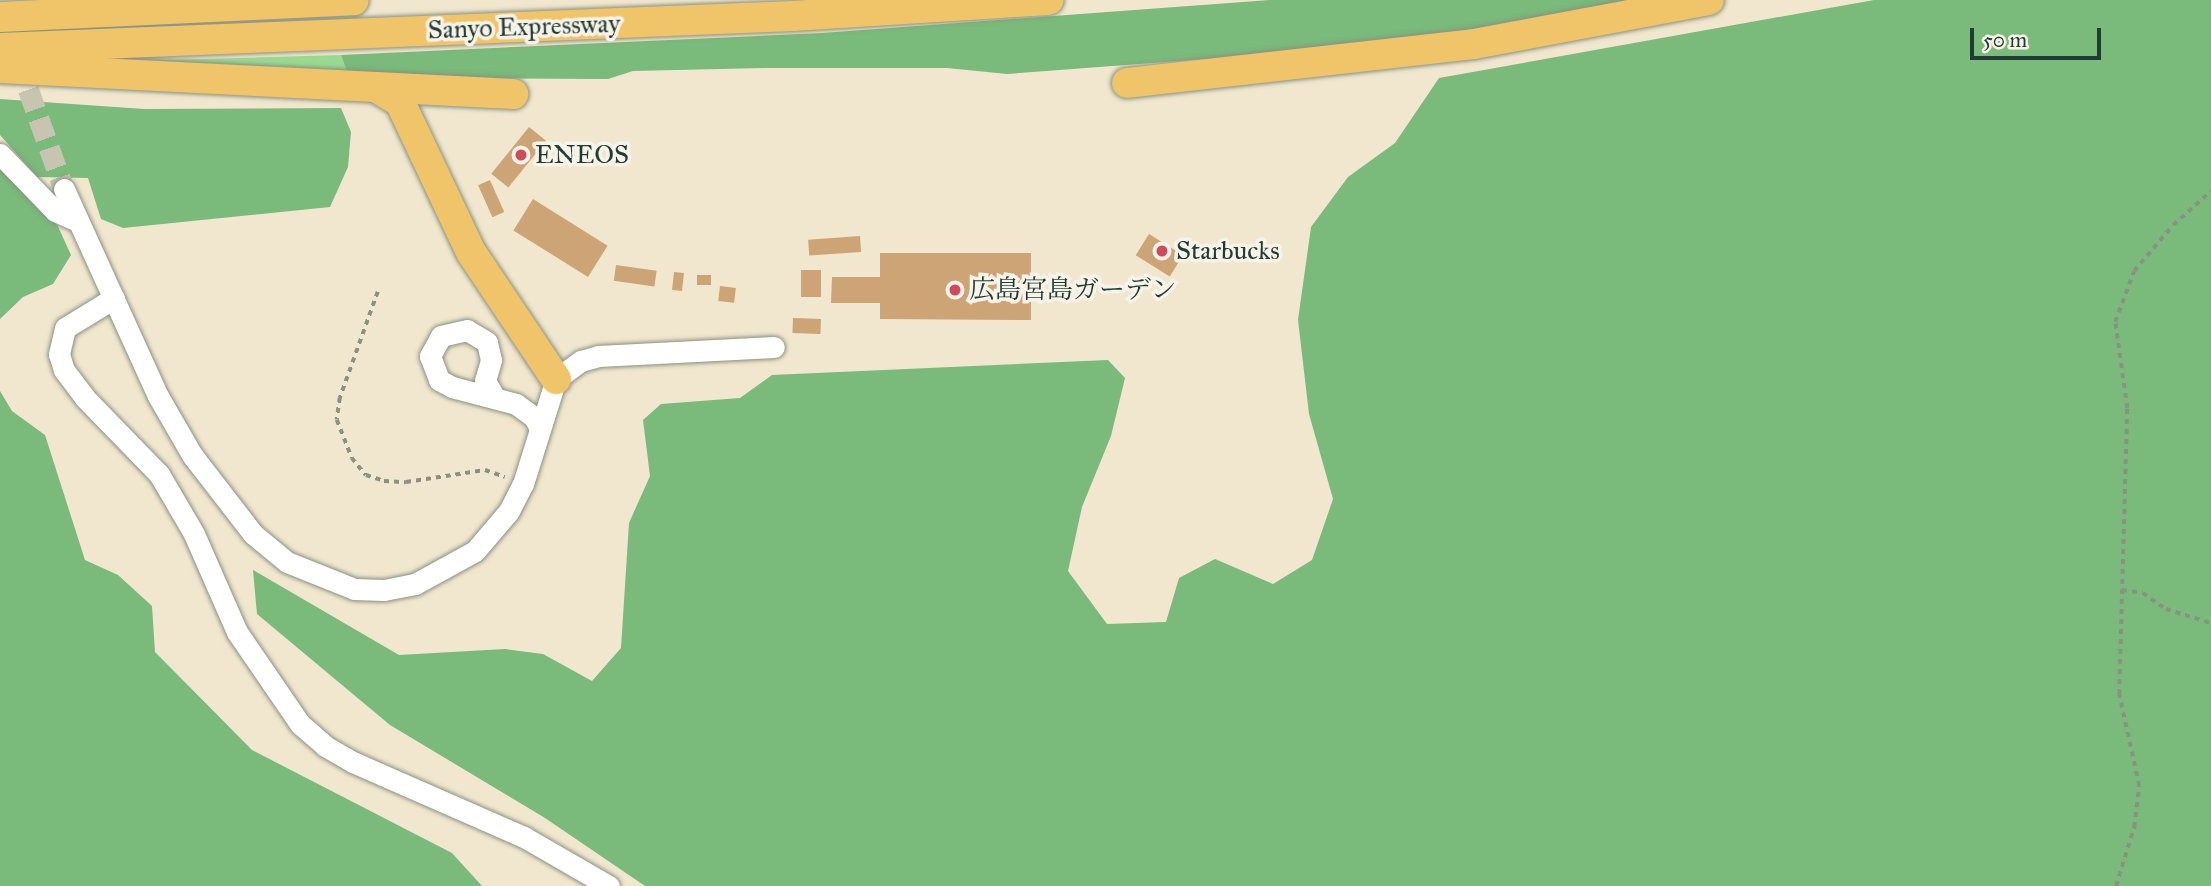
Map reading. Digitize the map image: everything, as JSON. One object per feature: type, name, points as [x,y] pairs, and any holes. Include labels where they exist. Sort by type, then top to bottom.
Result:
[{"type":"highway","points":[[0,17],[354,0]]},
{"type":"highway","name":"Sanyo Expressway","points":[[0,48],[793,16],[1048,0]]},
{"type":"highway","points":[[1127,83],[1474,44],[1709,0]]},
{"type":"highway","points":[[0,68],[513,94]]},
{"type":"highway","points":[[377,88],[400,102],[471,252],[556,379]]},
{"type":"highway","points":[[452,90],[433,101],[428,123],[492,269],[545,349],[556,379]]},
{"type":"street","points":[[0,154],[55,211],[77,221]]},
{"type":"street","points":[[64,189],[174,426],[215,486],[253,534],[287,562],[323,580],[354,589],[384,590],[445,572],[491,533],[523,484],[556,379],[580,361],[598,356],[774,347]]},
{"type":"street","points":[[114,298],[65,328],[59,354],[64,370],[84,397],[159,474],[194,534],[237,632],[300,724],[353,762],[524,837],[609,886]]},
{"type":"street","points":[[495,398],[526,410],[540,429]]},
{"type":"path","points":[[2116,886],[2134,827],[2139,786],[2120,707],[2127,408],[2115,321],[2134,271],[2173,225],[2211,191]]},
{"type":"path","points":[[379,292],[340,398],[337,420],[352,458],[366,475],[384,481],[406,482],[485,470],[523,484]]},
{"type":"path","points":[[2122,590],[2143,593],[2165,609],[2211,623]]},
{"type":"green space","points":[[1270,0],[1670,0],[1391,45],[1007,74],[947,68],[765,68],[633,71],[608,79],[349,78],[341,55],[822,33]]},
{"type":"green space","points":[[1874,0],[2211,0],[2211,886],[645,886],[545,818],[390,725],[257,614],[253,570],[399,655],[505,649],[543,654],[592,681],[621,648],[629,523],[650,476],[643,420],[661,404],[740,398],[772,375],[1108,360],[1125,378],[1111,436],[1082,507],[1068,571],[1107,624],[1166,622],[1179,578],[1215,559],[1273,584],[1312,560],[1333,499],[1309,414],[1298,320],[1311,227],[1348,177],[1395,143],[1439,78]]},
{"type":"green space","points":[[341,55],[349,78],[95,62]]},
{"type":"green space","points":[[0,99],[144,109],[341,108],[351,132],[348,167],[330,207],[123,228],[101,219],[88,178],[37,177],[0,135]]},
{"type":"green space","points":[[0,164],[55,220],[71,255],[53,284],[23,297],[0,319]]},
{"type":"green space","points":[[0,391],[12,411],[45,435],[85,560],[118,575],[152,606],[155,652],[252,750],[452,853],[482,886],[0,886]]},
{"type":"building","points":[[529,127],[546,141],[508,187],[491,174]]},
{"type":"building","points":[[490,180],[504,212],[492,217],[478,185]]},
{"type":"building","points":[[533,199],[608,246],[588,277],[513,230]]},
{"type":"building","points":[[1149,234],[1183,255],[1170,276],[1136,255]]},
{"type":"building","points":[[860,236],[861,252],[809,256],[808,240]]},
{"type":"building","name":"広島宮島ガーデン","points":[[880,253],[1031,253],[1031,320],[880,319],[880,303],[831,303],[832,277],[880,277]]},
{"type":"building","points":[[616,265],[657,271],[654,287],[614,281]]},
{"type":"building","points":[[801,270],[821,270],[821,297],[801,297]]},
{"type":"building","points":[[674,272],[684,273],[682,291],[672,290]]},
{"type":"building","points":[[697,275],[711,275],[711,285],[697,285]]},
{"type":"building","points":[[720,286],[736,288],[734,303],[718,301]]},
{"type":"building","points":[[793,318],[821,319],[820,334],[792,333]]},
{"type":"tunnel","points":[[18,60],[64,189]]},
{"type":"place","name":"ENEOS","points":[[521,155]]},
{"type":"place","name":"Starbucks","points":[[1162,251]]},
{"type":"place","name":"広島宮島ガーデン","points":[[955,290]]}]
